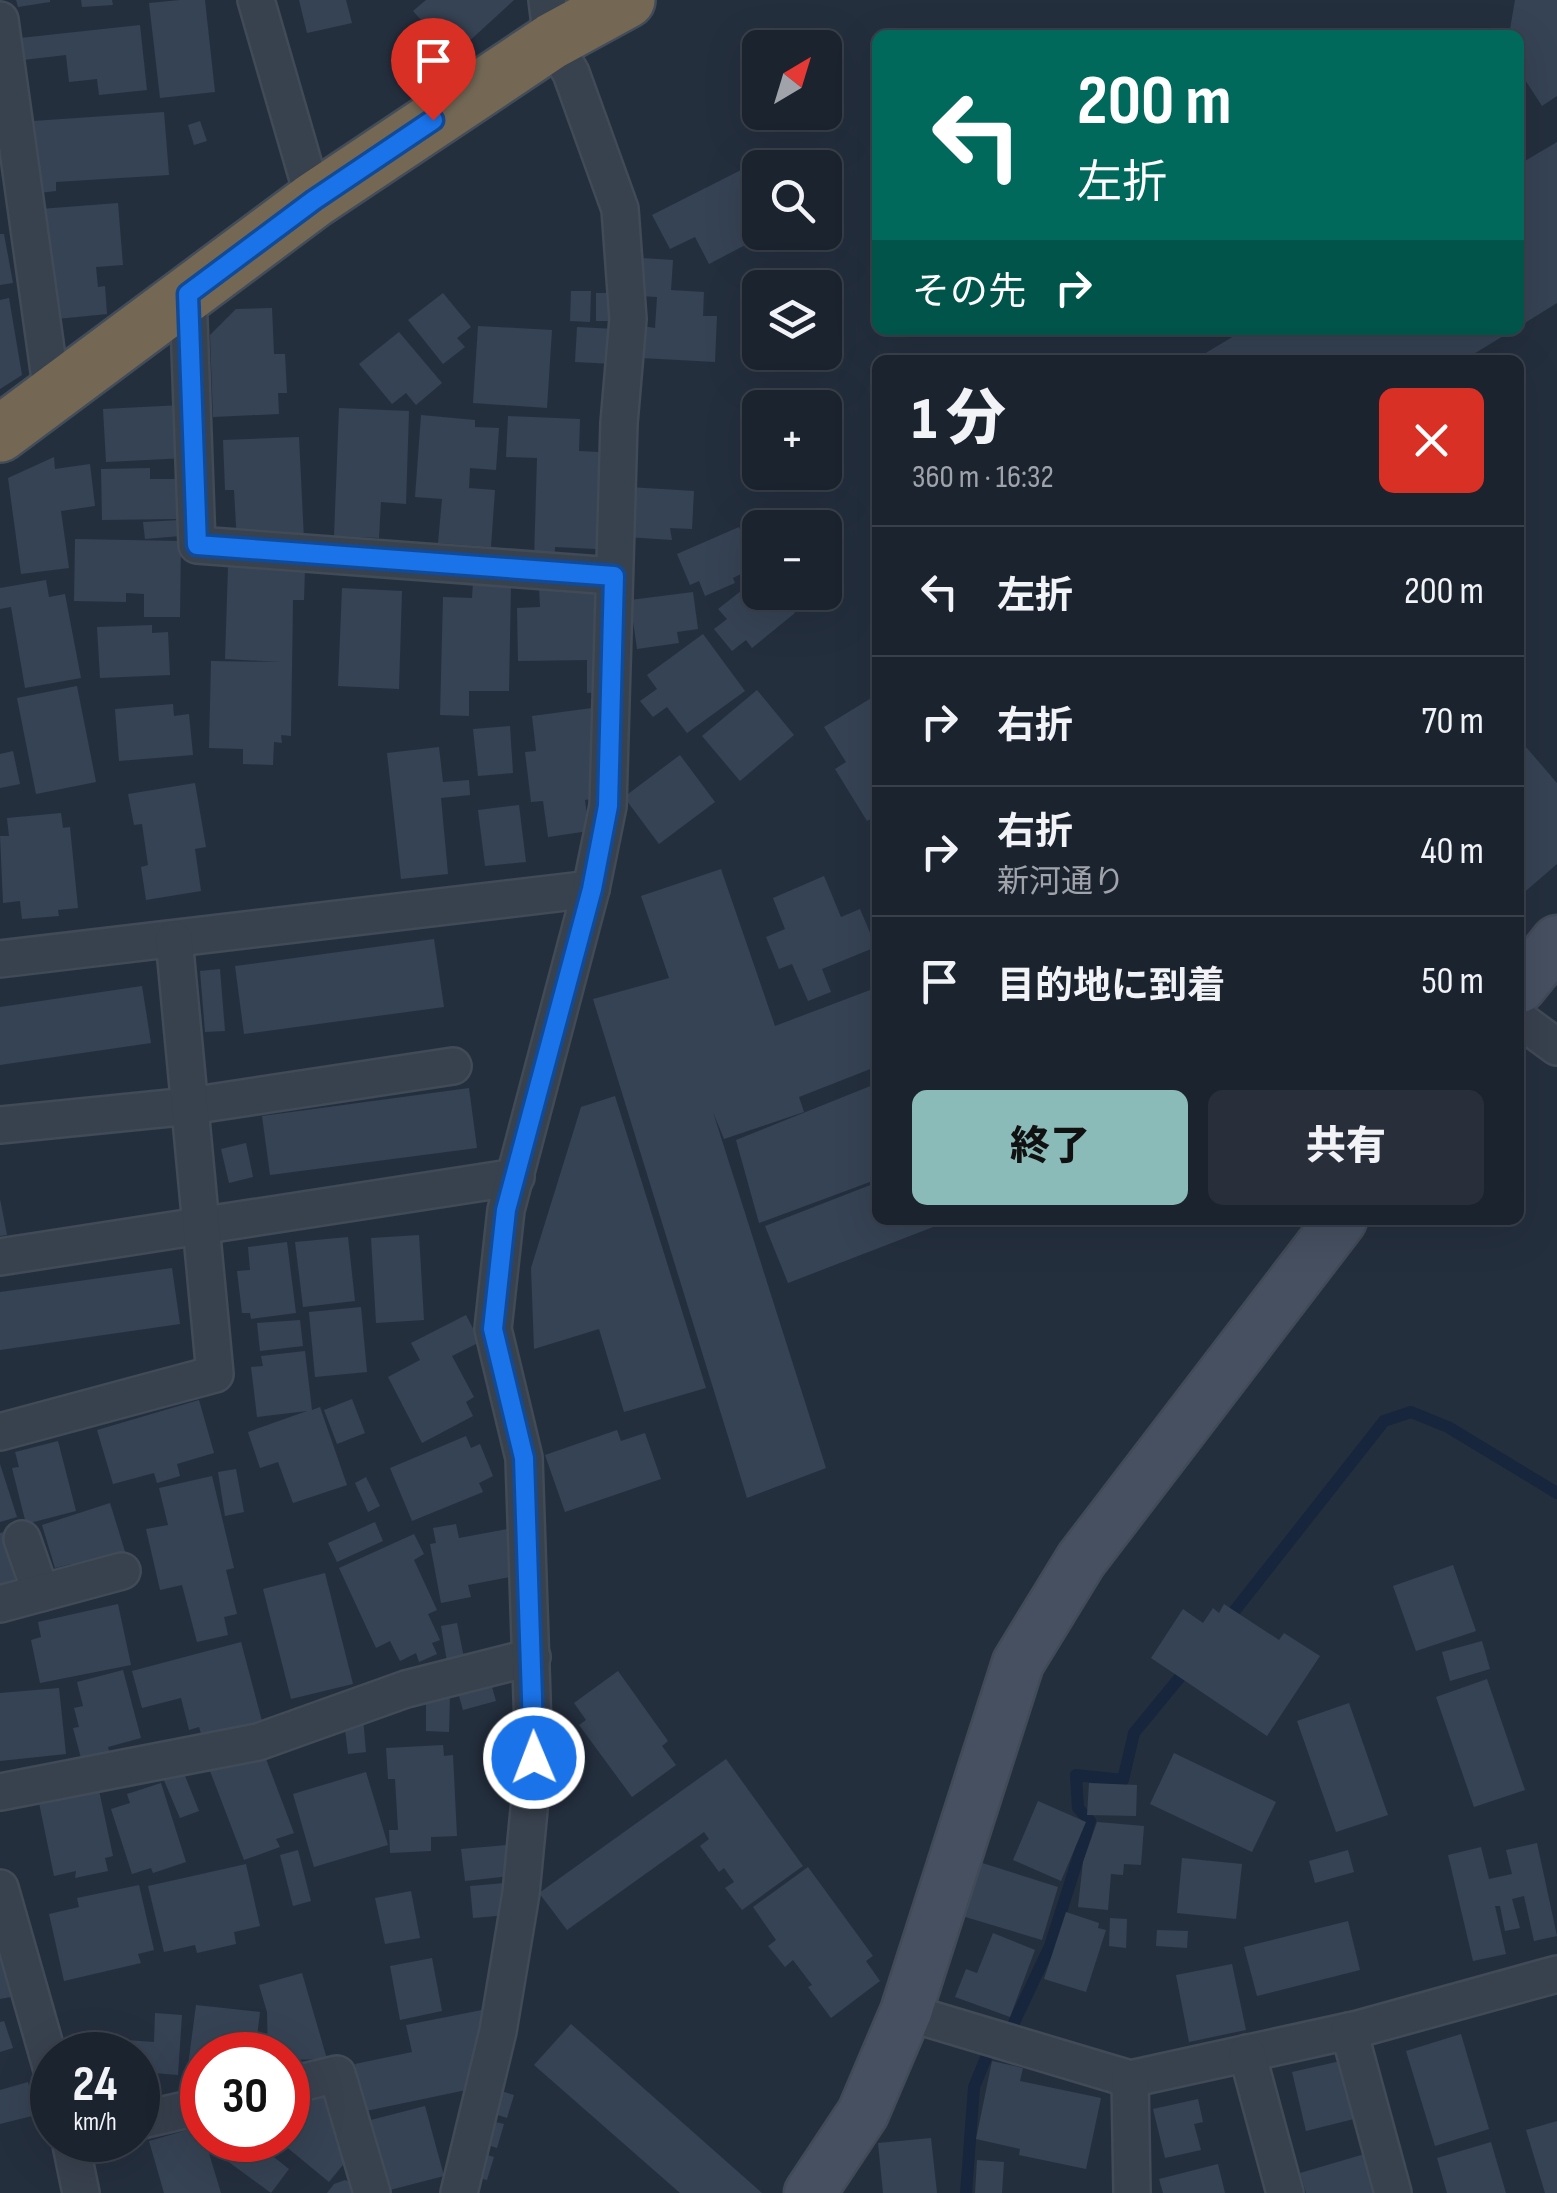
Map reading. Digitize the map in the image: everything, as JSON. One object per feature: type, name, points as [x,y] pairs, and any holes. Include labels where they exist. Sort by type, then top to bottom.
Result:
[{"type":"highway","points":[[0,434],[549,20],[627,0]]},
{"type":"street","points":[[256,0],[314,200]]},
{"type":"street","points":[[0,20],[52,393]]},
{"type":"street","points":[[459,2193],[498,2030],[522,1893],[534,1758],[524,1458],[493,1329],[506,1210],[592,889],[608,806],[619,424],[628,319],[620,209],[549,20]]},
{"type":"street","points":[[188,294],[197,545],[614,576]]},
{"type":"street","points":[[0,960],[592,889]]},
{"type":"street","points":[[0,1432],[216,1374],[174,938]]},
{"type":"street","points":[[1524,982],[1557,941]]},
{"type":"street","points":[[1524,1023],[1557,1046]]},
{"type":"street","points":[[0,1125],[190,1106],[454,1066]]},
{"type":"street","points":[[0,1258],[516,1177]]},
{"type":"street","points":[[810,2193],[863,2113],[906,2012],[1018,1663],[1081,1560],[1337,1225]]},
{"type":"street","points":[[22,1539],[41,1593]]},
{"type":"street","points":[[0,1604],[122,1572]]},
{"type":"street","points":[[0,1792],[258,1742],[406,1688],[532,1657]]},
{"type":"street","points":[[0,1888],[41,2032]]},
{"type":"street","points":[[906,2012],[1130,2079],[1349,2031],[1557,1974]]},
{"type":"street","points":[[1349,2031],[1393,2193]]},
{"type":"street","points":[[1247,2054],[1285,2193]]},
{"type":"street","points":[[310,2081],[337,2074],[372,2193]]},
{"type":"street","points":[[1130,2079],[1132,2193]]},
{"type":"street","points":[[75,2162],[81,2193]]},
{"type":"building","points":[[16,0],[50,0],[50,2],[18,7]]},
{"type":"building","points":[[81,0],[112,0],[113,5],[82,7]]},
{"type":"building","points":[[205,0],[215,92],[160,98],[149,3]]},
{"type":"building","points":[[299,0],[346,0],[352,23],[307,33]]},
{"type":"building","points":[[426,0],[514,0],[453,56],[413,11]]},
{"type":"building","points":[[1515,0],[1557,0],[1557,96],[1542,106],[1524,78],[1524,30],[1510,30]]},
{"type":"building","points":[[140,25],[147,90],[99,95],[97,79],[69,82],[66,55],[23,60],[20,38]]},
{"type":"building","points":[[164,112],[169,175],[56,182],[56,191],[38,193],[33,121]]},
{"type":"building","points":[[200,121],[207,141],[194,145],[188,125]]},
{"type":"building","points":[[1557,142],[1557,303],[1524,324],[1524,162]]},
{"type":"building","points":[[742,170],[742,247],[709,264],[695,237],[670,249],[652,215]]},
{"type":"building","points":[[118,203],[123,265],[96,267],[98,287],[105,286],[107,314],[57,319],[40,209]]},
{"type":"building","points":[[0,234],[4,234],[13,283],[0,285]]},
{"type":"building","points":[[642,258],[673,260],[671,290],[704,292],[703,316],[717,316],[715,362],[641,358],[642,326],[655,328],[657,297],[640,296]]},
{"type":"building","points":[[571,291],[591,291],[590,322],[570,321]]},
{"type":"building","points":[[443,293],[471,327],[457,338],[465,347],[443,364],[408,320]]},
{"type":"building","points":[[596,293],[615,293],[616,321],[596,321]]},
{"type":"building","points":[[9,298],[22,375],[0,389],[0,300]]},
{"type":"building","points":[[272,308],[274,354],[285,354],[287,393],[278,393],[279,414],[213,417],[210,335],[236,309]]},
{"type":"building","points":[[478,326],[552,330],[547,408],[473,403]]},
{"type":"building","points":[[577,327],[616,329],[614,364],[575,362]]},
{"type":"building","points":[[399,332],[442,383],[416,405],[406,393],[392,404],[359,364]]},
{"type":"building","points":[[1236,335],[1505,335],[1472,355],[1202,355]]},
{"type":"building","points":[[182,405],[186,458],[106,462],[103,409]]},
{"type":"building","points":[[339,408],[409,411],[406,504],[381,502],[379,538],[334,536]]},
{"type":"building","points":[[421,415],[475,420],[475,427],[499,428],[496,470],[470,468],[469,488],[495,490],[491,547],[438,543],[442,499],[415,497]]},
{"type":"building","points":[[508,416],[580,419],[579,451],[599,452],[596,549],[555,547],[554,561],[534,560],[537,458],[506,457]]},
{"type":"building","points":[[299,437],[304,539],[237,542],[234,490],[225,490],[223,440]]},
{"type":"building","points":[[54,457],[55,469],[90,464],[95,506],[61,511],[69,568],[21,574],[8,478]]},
{"type":"building","points":[[150,468],[150,479],[176,479],[177,519],[102,520],[101,469]]},
{"type":"building","points":[[629,487],[694,491],[692,529],[670,528],[672,540],[626,537]]},
{"type":"building","points":[[180,520],[181,536],[145,539],[143,522]]},
{"type":"building","points":[[739,527],[742,534],[742,574],[733,578],[735,583],[705,596],[699,581],[690,585],[677,554]]},
{"type":"building","points":[[75,539],[181,541],[180,617],[144,617],[144,594],[126,593],[126,602],[74,601]]},
{"type":"building","points":[[228,567],[305,569],[304,600],[293,600],[291,736],[281,735],[282,743],[274,742],[273,765],[243,764],[243,749],[209,748],[211,661],[281,662],[225,659]]},
{"type":"building","points":[[46,580],[49,597],[65,594],[81,678],[25,688],[11,607],[0,609],[0,588]]},
{"type":"building","points":[[473,582],[511,583],[509,691],[469,691],[469,716],[440,715],[443,597],[472,598]]},
{"type":"building","points":[[539,585],[591,585],[602,619],[603,692],[587,693],[587,660],[518,661],[517,608],[540,607]]},
{"type":"building","points":[[342,588],[402,591],[399,689],[338,686]]},
{"type":"building","points":[[742,590],[742,610],[795,613],[752,648],[746,640],[732,651],[714,629],[727,619],[718,609]]},
{"type":"building","points":[[693,592],[698,629],[677,632],[679,643],[637,649],[630,600]]},
{"type":"building","points":[[152,625],[152,633],[168,632],[170,675],[100,678],[97,627]]},
{"type":"building","points":[[703,634],[745,691],[687,733],[667,707],[653,717],[640,701],[657,689],[647,675]]},
{"type":"building","points":[[77,686],[96,782],[36,794],[17,698]]},
{"type":"building","points":[[757,690],[794,735],[740,781],[702,736]]},
{"type":"building","points":[[872,698],[872,818],[867,821],[835,769],[846,762],[824,727]]},
{"type":"building","points":[[173,704],[174,716],[189,714],[193,755],[119,761],[115,709]]},
{"type":"building","points":[[592,708],[601,782],[597,798],[585,800],[589,831],[548,837],[543,801],[531,802],[525,752],[536,751],[532,716]]},
{"type":"building","points":[[510,726],[513,773],[478,776],[473,729]]},
{"type":"building","points":[[1524,745],[1557,783],[1557,864],[1524,893]]},
{"type":"building","points":[[439,747],[443,782],[469,780],[470,795],[441,798],[448,874],[401,879],[387,753]]},
{"type":"building","points":[[13,751],[20,784],[0,788],[0,754]]},
{"type":"building","points":[[680,755],[715,802],[659,844],[624,797]]},
{"type":"building","points":[[195,783],[206,847],[195,849],[201,891],[146,900],[141,867],[148,865],[142,824],[134,825],[128,794]]},
{"type":"building","points":[[519,805],[526,862],[485,866],[478,810]]},
{"type":"building","points":[[61,813],[63,828],[70,827],[78,908],[58,910],[59,916],[22,919],[20,901],[3,903],[0,836],[9,836],[7,818]]},
{"type":"building","points":[[721,869],[775,1026],[872,989],[872,1068],[799,1097],[804,1112],[724,1139],[713,1112],[826,1468],[747,1498],[593,999],[669,978],[641,896]]},
{"type":"building","points":[[824,876],[841,917],[860,909],[872,938],[872,949],[822,969],[831,992],[808,1001],[792,964],[779,969],[766,937],[785,929],[773,898]]},
{"type":"building","points":[[434,939],[444,1007],[244,1034],[235,966]]},
{"type":"building","points":[[220,969],[225,1031],[205,1032],[200,971]]},
{"type":"building","points":[[142,986],[151,1043],[0,1065],[0,1007]]},
{"type":"building","points":[[872,1085],[872,1181],[759,1223],[736,1140]]},
{"type":"building","points":[[469,1088],[477,1148],[270,1175],[262,1116]]},
{"type":"building","points":[[615,1096],[706,1388],[624,1412],[599,1329],[534,1349],[531,1268],[581,1107]]},
{"type":"building","points":[[246,1143],[253,1177],[229,1183],[221,1149]]},
{"type":"building","points":[[872,1184],[872,1225],[938,1225],[788,1283],[765,1226]]},
{"type":"building","points":[[0,1199],[7,1235],[0,1236]]},
{"type":"building","points":[[419,1235],[424,1320],[376,1323],[371,1238]]},
{"type":"building","points":[[348,1237],[355,1301],[303,1307],[295,1242]]},
{"type":"building","points":[[287,1242],[296,1313],[251,1319],[250,1313],[242,1313],[237,1271],[250,1270],[248,1247]]},
{"type":"building","points":[[172,1268],[180,1324],[0,1350],[0,1292]]},
{"type":"building","points":[[361,1307],[367,1372],[315,1377],[309,1312]]},
{"type":"building","points":[[466,1315],[480,1342],[452,1356],[474,1397],[466,1402],[473,1416],[422,1443],[388,1377],[420,1360],[411,1343]]},
{"type":"building","points":[[300,1320],[303,1346],[260,1351],[257,1323]]},
{"type":"building","points":[[305,1351],[312,1410],[320,1407],[347,1485],[293,1503],[278,1462],[260,1468],[248,1432],[307,1411],[257,1417],[251,1367],[263,1366],[261,1356]]},
{"type":"building","points":[[352,1399],[365,1433],[337,1444],[324,1410]]},
{"type":"building","points":[[199,1400],[214,1453],[177,1464],[180,1476],[157,1483],[154,1473],[113,1484],[97,1430]]},
{"type":"building","points":[[617,1430],[621,1441],[645,1433],[661,1479],[565,1512],[545,1455]]},
{"type":"building","points":[[466,1436],[471,1448],[480,1444],[493,1476],[479,1483],[483,1492],[412,1521],[390,1468]]},
{"type":"building","points":[[58,1441],[76,1511],[26,1524],[12,1468],[19,1467],[15,1452]]},
{"type":"building","points":[[0,1464],[17,1517],[0,1522]]},
{"type":"building","points":[[236,1469],[244,1512],[225,1516],[218,1472]]},
{"type":"building","points":[[212,1476],[234,1568],[226,1570],[237,1614],[224,1617],[228,1635],[197,1642],[182,1585],[160,1590],[146,1529],[168,1525],[159,1488]]},
{"type":"building","points":[[366,1477],[380,1506],[368,1512],[355,1483]]},
{"type":"building","points":[[110,1503],[127,1558],[74,1575],[71,1564],[55,1568],[42,1525]]},
{"type":"building","points":[[375,1522],[383,1541],[337,1562],[328,1543]]},
{"type":"building","points":[[456,1524],[459,1538],[512,1528],[521,1575],[468,1585],[471,1597],[441,1603],[430,1544],[436,1543],[433,1528]]},
{"type":"building","points":[[14,1529],[30,1587],[0,1595],[0,1533]]},
{"type":"building","points":[[414,1534],[424,1554],[414,1560],[437,1610],[428,1614],[440,1640],[432,1643],[437,1654],[419,1662],[416,1653],[400,1661],[390,1641],[376,1648],[339,1568]]},
{"type":"building","points":[[1453,1565],[1476,1631],[1416,1651],[1393,1586]]},
{"type":"building","points":[[325,1573],[353,1684],[291,1699],[263,1589]]},
{"type":"building","points":[[118,1604],[131,1665],[40,1683],[31,1640],[41,1637],[38,1622]]},
{"type":"building","points":[[1224,1604],[1279,1640],[1284,1633],[1320,1656],[1267,1736],[1151,1658],[1183,1609],[1203,1623],[1213,1608],[1219,1613]]},
{"type":"building","points":[[457,1623],[464,1658],[447,1662],[441,1626]]},
{"type":"building","points":[[1482,1641],[1490,1669],[1450,1681],[1442,1652]]},
{"type":"building","points":[[241,1642],[263,1725],[203,1740],[199,1727],[189,1730],[181,1698],[142,1708],[132,1671]]},
{"type":"building","points":[[123,1670],[141,1738],[108,1747],[110,1754],[82,1762],[73,1728],[79,1727],[74,1708],[83,1706],[77,1682]]},
{"type":"building","points":[[618,1671],[668,1741],[662,1746],[676,1765],[632,1797],[579,1725],[586,1720],[574,1703]]},
{"type":"building","points":[[1487,1679],[1525,1790],[1474,1807],[1436,1697]]},
{"type":"building","points":[[490,1680],[496,1701],[463,1710],[457,1689]]},
{"type":"building","points":[[59,1688],[66,1754],[0,1761],[0,1693]]},
{"type":"building","points":[[426,1696],[450,1696],[449,1732],[426,1731]]},
{"type":"building","points":[[1349,1703],[1388,1815],[1336,1832],[1297,1721]]},
{"type":"building","points":[[363,1718],[366,1752],[348,1754],[344,1721]]},
{"type":"building","points":[[443,1745],[444,1756],[453,1755],[457,1836],[431,1837],[431,1851],[390,1853],[389,1830],[398,1830],[395,1779],[388,1779],[386,1748]]},
{"type":"building","points":[[263,1751],[294,1833],[276,1839],[280,1847],[244,1860],[210,1771]]},
{"type":"building","points":[[1174,1753],[1276,1802],[1252,1852],[1150,1804]]},
{"type":"building","points":[[726,1759],[803,1866],[742,1910],[725,1888],[734,1882],[724,1868],[719,1872],[700,1846],[709,1839],[704,1832],[567,1930],[539,1893]]},
{"type":"building","points":[[183,1771],[199,1811],[180,1818],[163,1778]]},
{"type":"building","points":[[366,1772],[388,1845],[314,1867],[293,1794]]},
{"type":"building","points":[[97,1781],[113,1856],[105,1858],[108,1871],[75,1878],[76,1871],[54,1876],[37,1793]]},
{"type":"building","points":[[161,1783],[186,1862],[153,1873],[151,1868],[132,1874],[111,1809],[130,1803],[127,1794]]},
{"type":"building","points":[[1089,1783],[1137,1785],[1136,1816],[1087,1815]]},
{"type":"building","points":[[1038,1801],[1086,1822],[1061,1881],[1013,1860]]},
{"type":"building","points":[[1097,1822],[1144,1826],[1141,1865],[1124,1864],[1123,1875],[1111,1874],[1108,1910],[1078,1907],[1083,1862]]},
{"type":"building","points":[[1537,1843],[1557,1936],[1534,1941],[1524,1896],[1512,1899],[1520,1928],[1505,1931],[1500,1906],[1495,1906],[1506,1954],[1473,1961],[1448,1855],[1481,1847],[1489,1879],[1512,1874],[1506,1850]]},
{"type":"building","points":[[507,1845],[510,1876],[465,1881],[461,1849]]},
{"type":"building","points":[[298,1850],[311,1901],[293,1906],[280,1855]]},
{"type":"building","points":[[1348,1850],[1354,1872],[1315,1883],[1309,1861]]},
{"type":"building","points":[[1182,1858],[1242,1864],[1236,1919],[1177,1913]]},
{"type":"building","points":[[979,1862],[1058,1887],[1042,1940],[962,1916]]},
{"type":"building","points":[[246,1864],[260,1926],[234,1932],[236,1944],[197,1953],[195,1945],[164,1952],[148,1886]]},
{"type":"building","points":[[808,1867],[873,1956],[866,1961],[880,1981],[831,2018],[793,1960],[785,1967],[768,1946],[776,1940],[753,1907]]},
{"type":"building","points":[[505,1883],[508,1915],[473,1918],[470,1886]]},
{"type":"building","points":[[139,1885],[154,1950],[138,1954],[141,1963],[64,1981],[49,1914],[79,1907],[77,1898]]},
{"type":"building","points":[[411,1891],[420,1938],[385,1944],[375,1898]]},
{"type":"building","points":[[1066,1912],[1099,1923],[1098,1928],[1106,1930],[1086,1992],[1044,1979]]},
{"type":"building","points":[[1110,1918],[1127,1919],[1126,1948],[1109,1946]]},
{"type":"building","points":[[1348,1921],[1360,1970],[1257,1996],[1244,1947]]},
{"type":"building","points":[[1157,1930],[1188,1931],[1187,1948],[1156,1946]]},
{"type":"building","points":[[993,1933],[1035,1950],[1010,2017],[955,1997],[966,1969],[977,1973]]},
{"type":"building","points":[[432,1958],[442,2011],[400,2020],[390,1966]]},
{"type":"building","points":[[0,1959],[11,1997],[0,1999]]},
{"type":"building","points":[[1232,1964],[1246,2030],[1189,2042],[1176,1975]]},
{"type":"building","points":[[302,1973],[327,2059],[310,2059],[310,2032],[267,2032],[267,2012],[259,1985]]},
{"type":"building","points":[[196,2005],[260,2012],[258,2032],[192,2032]]},
{"type":"building","points":[[487,2009],[471,2089],[366,2111],[355,2064],[412,2052],[406,2025]]},
{"type":"building","points":[[155,2013],[182,2015],[178,2075],[160,2074],[160,2032],[154,2032]]},
{"type":"building","points":[[4,2021],[13,2048],[0,2052],[0,2022]]},
{"type":"building","points":[[571,2024],[762,2193],[680,2193],[534,2065]]},
{"type":"building","points":[[1461,2034],[1489,2129],[1435,2146],[1406,2051]]},
{"type":"building","points":[[1345,2060],[1358,2118],[1306,2131],[1292,2072]]},
{"type":"building","points":[[992,2061],[1023,2068],[1020,2081],[1101,2098],[1086,2169],[1019,2155],[1020,2149],[976,2139]]},
{"type":"building","points":[[28,2082],[30,2116],[0,2124],[0,2090]]},
{"type":"building","points":[[310,2090],[333,2099],[355,2150],[329,2182],[305,2162],[310,2162]]},
{"type":"building","points":[[498,2090],[514,2095],[507,2118],[491,2113]]},
{"type":"building","points":[[1198,2099],[1203,2122],[1194,2124],[1201,2150],[1165,2158],[1153,2109]]},
{"type":"building","points":[[425,2106],[444,2176],[386,2191],[367,2121]]},
{"type":"building","points":[[487,2120],[504,2124],[497,2148],[481,2143]]},
{"type":"building","points":[[1557,2121],[1557,2193],[1545,2193],[1526,2130]]},
{"type":"building","points":[[180,2132],[180,2162],[212,2162],[221,2193],[164,2193],[155,2162],[160,2162],[160,2138]]},
{"type":"building","points":[[931,2138],[937,2193],[883,2193],[878,2143]]},
{"type":"building","points":[[1491,2142],[1506,2193],[1447,2193],[1437,2158]]},
{"type":"building","points":[[477,2152],[494,2157],[487,2180],[470,2176]]},
{"type":"building","points":[[1368,2153],[1380,2193],[1306,2193],[1300,2173]]},
{"type":"building","points":[[977,2160],[1004,2162],[1002,2193],[975,2193]]},
{"type":"building","points":[[229,2162],[280,2162],[289,2169],[271,2193]]},
{"type":"building","points":[[1218,2164],[1225,2193],[1163,2193],[1159,2179]]},
{"type":"building","points":[[345,2180],[352,2183],[356,2193],[327,2193],[334,2184]]},
{"type":"waterway","points":[[1225,1623],[1384,1421],[1411,1412],[1448,1427],[1557,1493]]},
{"type":"waterway","points":[[966,2193],[974,2087],[988,2053],[1012,2027],[1050,1946],[1090,1821],[1078,1808],[1076,1775],[1123,1780],[1134,1733],[1190,1665]]},
{"type":"route","points":[[433,120],[314,200],[188,294],[197,545],[614,576],[608,806],[592,889],[506,1210],[493,1329],[524,1458],[534,1758]]}]
